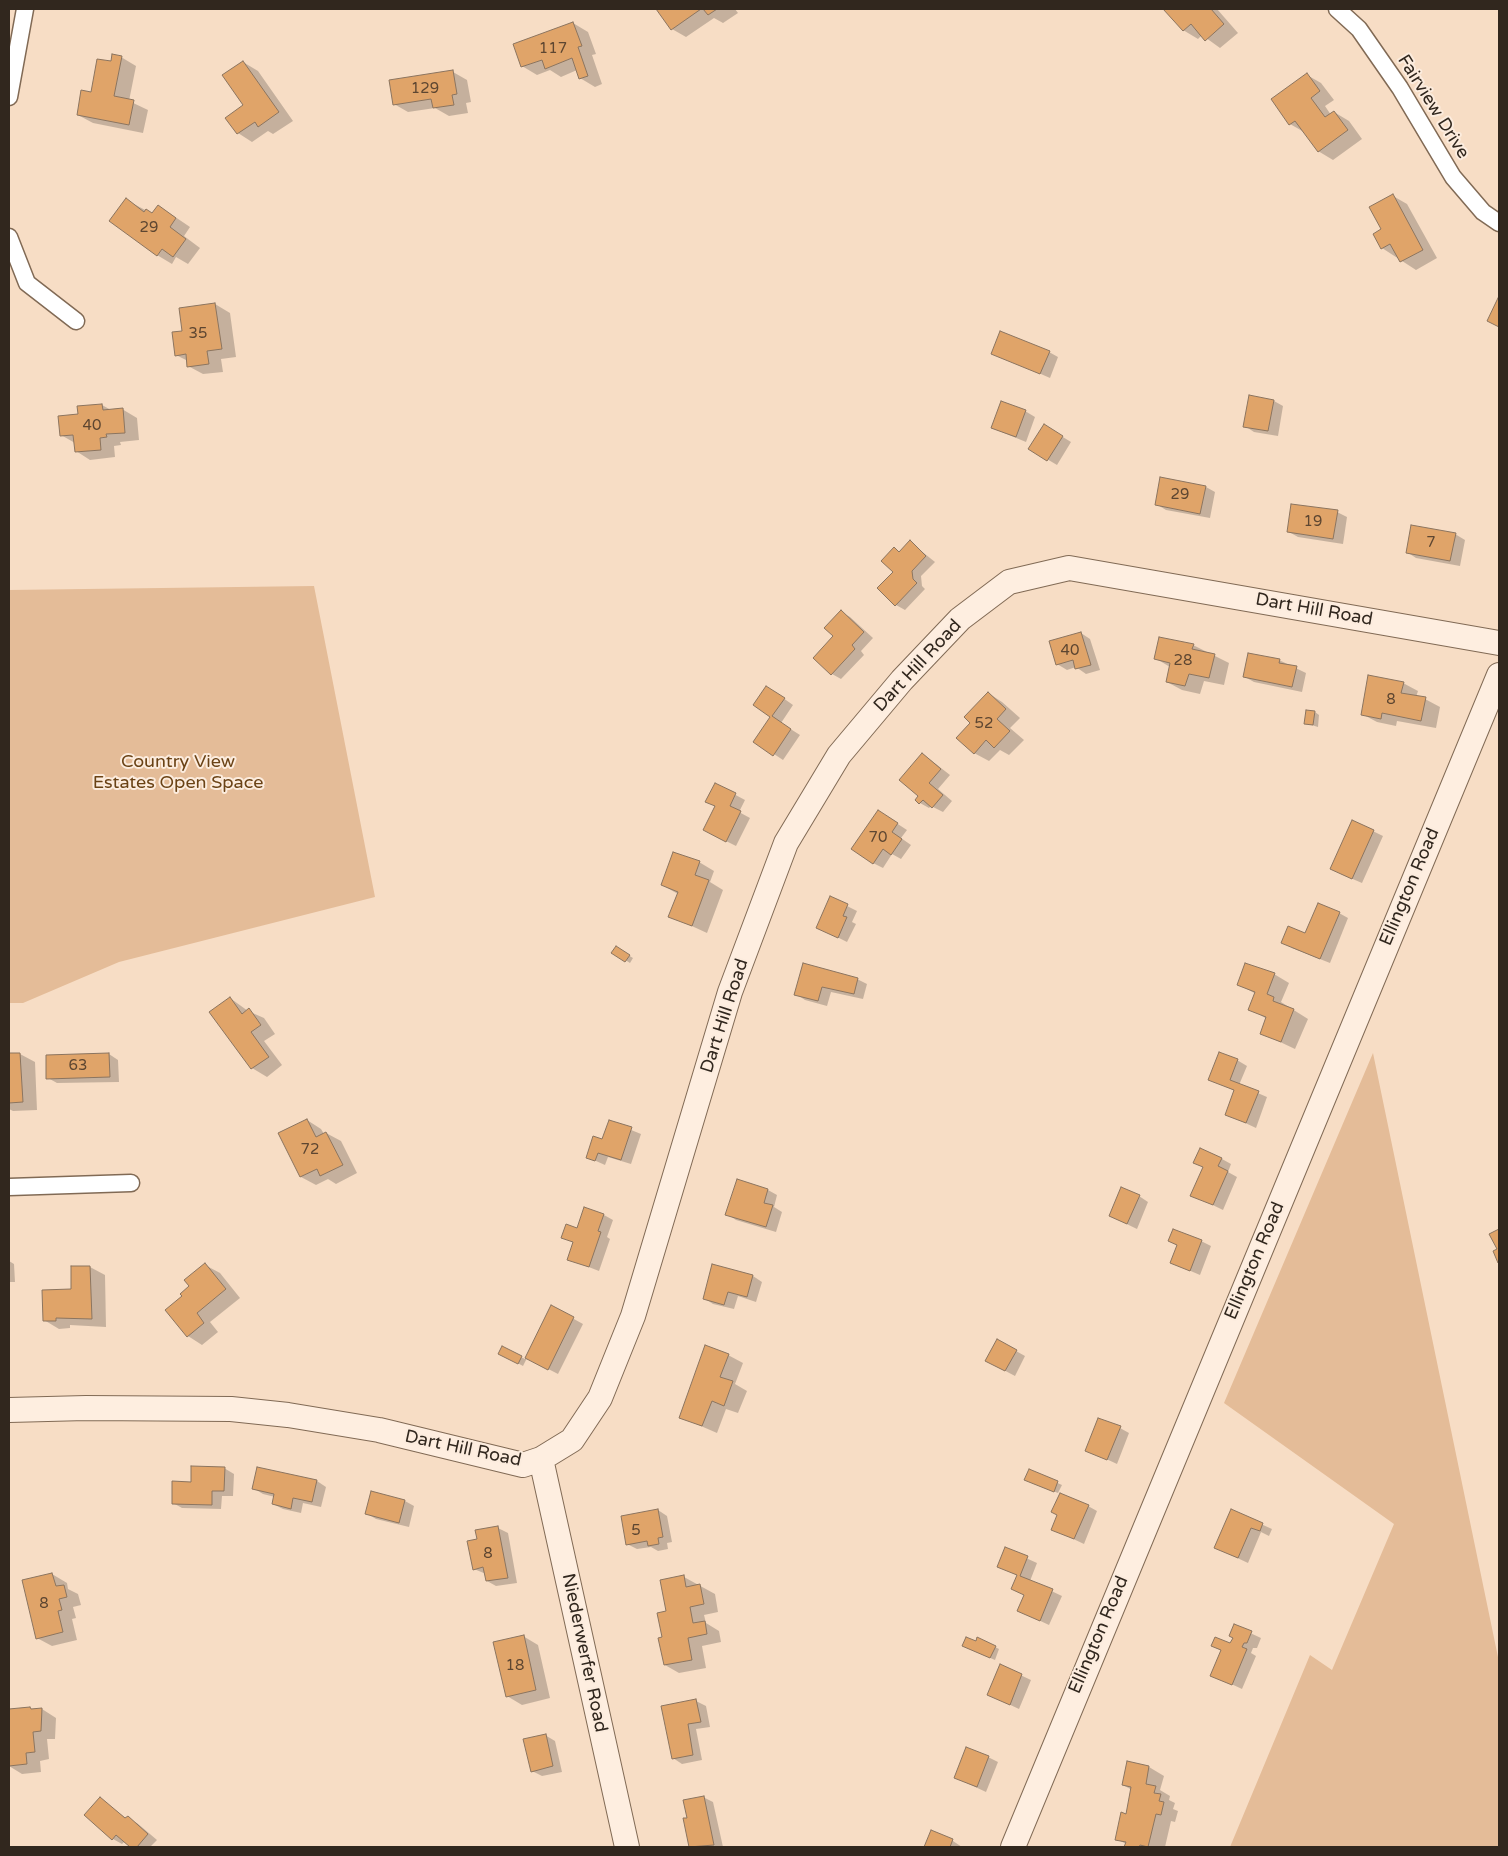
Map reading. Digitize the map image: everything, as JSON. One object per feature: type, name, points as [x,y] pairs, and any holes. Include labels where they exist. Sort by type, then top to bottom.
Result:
[{"type":"street","points":[[9,97],[25,9]]},
{"type":"street","name":"Fairview Drive","points":[[1337,9],[1359,29],[1400,88],[1453,177],[1483,212],[1499,222]]},
{"type":"street","points":[[9,237],[27,283],[76,321]]},
{"type":"street","name":"Dart Hill Road","points":[[9,1410],[86,1408],[231,1409],[288,1414],[379,1430],[523,1465],[541,1459],[572,1440],[600,1398],[633,1316],[730,992],[786,843],[838,755],[902,680],[960,619],[1009,582],[1070,568],[1499,643]]},
{"type":"street","name":"Ellington Road","points":[[1013,1847],[1499,675]]},
{"type":"street","points":[[9,1187],[130,1183]]},
{"type":"street","name":"Niederwerfer Road","points":[[541,1459],[626,1847]]},
{"type":"green space","name":"Country View Estates Open Space","points":[[314,586],[375,897],[119,962],[23,1003],[9,1003],[9,590]]},
{"type":"green space","points":[[1373,1053],[1499,1662],[1499,1847],[1230,1847],[1310,1655],[1332,1670],[1394,1524],[1224,1403]]},
{"type":"building","points":[[656,9],[701,9],[671,30]]},
{"type":"building","points":[[703,9],[717,9],[708,15]]},
{"type":"building","points":[[1163,9],[1211,9],[1224,24],[1205,41],[1191,24],[1183,31]]},
{"type":"building","points":[[573,22],[582,46],[578,47],[588,76],[579,79],[572,58],[545,69],[542,60],[521,67],[513,44]]},
{"type":"building","points":[[112,54],[122,56],[114,96],[134,100],[129,125],[77,115],[81,90],[91,92],[97,59],[111,61]]},
{"type":"building","points":[[243,61],[279,112],[258,127],[255,122],[237,134],[225,118],[243,105],[222,75]]},
{"type":"building","points":[[453,70],[457,94],[452,95],[454,105],[433,108],[431,99],[393,105],[389,80]]},
{"type":"building","points":[[1307,73],[1320,91],[1311,98],[1325,117],[1334,111],[1348,130],[1318,152],[1295,121],[1289,125],[1271,99]]},
{"type":"building","points":[[1393,194],[1423,250],[1400,262],[1390,244],[1381,249],[1373,234],[1381,229],[1369,207]]},
{"type":"building","points":[[126,198],[144,212],[146,209],[152,213],[158,205],[176,218],[170,227],[186,239],[173,257],[162,249],[157,256],[109,221]]},
{"type":"building","points":[[1499,298],[1499,327],[1487,321]]},
{"type":"building","points":[[215,303],[222,349],[207,351],[209,364],[187,367],[186,354],[175,356],[172,332],[182,331],[179,308]]},
{"type":"building","points":[[1000,331],[1050,351],[1040,374],[991,354]]},
{"type":"building","points":[[1249,395],[1274,400],[1268,431],[1243,427]]},
{"type":"building","points":[[1001,401],[1026,410],[1016,437],[991,428]]},
{"type":"building","points":[[102,404],[103,410],[123,408],[125,433],[106,434],[107,437],[100,438],[101,450],[75,452],[73,435],[60,436],[58,416],[78,414],[77,406]]},
{"type":"building","points":[[1044,424],[1063,436],[1047,461],[1028,449]]},
{"type":"building","points":[[1160,477],[1206,486],[1200,514],[1155,505]]},
{"type":"building","points":[[1291,504],[1338,510],[1333,539],[1287,532]]},
{"type":"building","points":[[1411,525],[1456,533],[1450,561],[1406,553]]},
{"type":"building","points":[[910,540],[926,556],[912,571],[913,579],[917,583],[895,606],[877,588],[893,572],[881,561],[894,547],[899,552]]},
{"type":"building","points":[[841,610],[864,632],[852,645],[855,649],[831,675],[813,658],[833,636],[824,628]]},
{"type":"building","points":[[1081,632],[1091,665],[1075,669],[1073,660],[1056,665],[1049,641]]},
{"type":"building","points":[[1159,637],[1194,644],[1192,649],[1215,654],[1209,678],[1189,674],[1185,686],[1166,682],[1170,663],[1154,659]]},
{"type":"building","points":[[1248,653],[1280,659],[1279,663],[1297,666],[1292,687],[1243,677]]},
{"type":"building","points":[[1368,675],[1404,682],[1401,693],[1426,697],[1421,721],[1382,713],[1381,719],[1361,715]]},
{"type":"building","points":[[766,686],[785,698],[772,716],[791,729],[773,756],[753,742],[770,717],[753,705]]},
{"type":"building","points":[[988,692],[1006,709],[997,719],[1010,731],[994,748],[986,740],[974,754],[956,738],[970,723],[964,717]]},
{"type":"building","points":[[1306,710],[1315,711],[1313,725],[1304,724]]},
{"type":"building","points":[[922,753],[941,769],[929,783],[943,795],[932,808],[923,800],[919,804],[915,800],[918,796],[899,780]]},
{"type":"building","points":[[715,783],[736,793],[730,806],[741,811],[726,842],[703,830],[715,806],[705,802]]},
{"type":"building","points":[[878,810],[898,823],[892,832],[902,839],[891,855],[883,849],[873,864],[851,849]]},
{"type":"building","points":[[1352,820],[1374,830],[1352,879],[1330,869]]},
{"type":"building","points":[[673,852],[700,861],[695,875],[709,880],[692,926],[668,917],[678,892],[661,885]]},
{"type":"building","points":[[830,896],[848,904],[843,916],[847,917],[838,938],[816,928]]},
{"type":"building","points":[[1318,903],[1340,912],[1320,959],[1281,943],[1288,926],[1305,933]]},
{"type":"building","points":[[616,946],[630,955],[625,962],[611,953]]},
{"type":"building","points":[[803,963],[858,978],[854,994],[822,987],[818,1001],[794,995]]},
{"type":"building","points":[[1245,963],[1275,973],[1267,994],[1274,997],[1273,1001],[1294,1009],[1281,1042],[1260,1034],[1266,1017],[1248,1010],[1255,992],[1237,985]]},
{"type":"building","points":[[230,997],[242,1014],[249,1008],[261,1025],[251,1032],[269,1057],[251,1069],[209,1012]]},
{"type":"building","points":[[1219,1052],[1238,1059],[1230,1080],[1259,1091],[1246,1123],[1225,1115],[1234,1090],[1208,1080]]},
{"type":"building","points":[[9,1053],[20,1053],[23,1102],[9,1103]]},
{"type":"building","points":[[109,1053],[110,1077],[46,1079],[46,1055]]},
{"type":"building","points":[[307,1119],[316,1137],[326,1132],[343,1165],[320,1176],[317,1169],[300,1177],[278,1133]]},
{"type":"building","points":[[609,1120],[632,1127],[621,1160],[598,1153],[595,1161],[586,1158],[593,1136],[602,1139]]},
{"type":"building","points":[[1200,1148],[1222,1158],[1218,1166],[1228,1171],[1213,1205],[1190,1196],[1203,1167],[1193,1163]]},
{"type":"building","points":[[737,1179],[768,1189],[764,1203],[773,1205],[766,1227],[725,1215]]},
{"type":"building","points":[[1121,1187],[1140,1195],[1127,1224],[1109,1216]]},
{"type":"building","points":[[584,1207],[604,1214],[598,1231],[601,1232],[589,1267],[567,1260],[573,1242],[561,1238],[566,1224],[577,1228]]},
{"type":"building","points":[[1173,1229],[1202,1240],[1190,1271],[1170,1263],[1177,1245],[1168,1241]]},
{"type":"building","points":[[1499,1229],[1498,1263],[1493,1251],[1497,1249],[1489,1234]]},
{"type":"building","points":[[205,1263],[226,1289],[197,1313],[204,1323],[187,1337],[165,1310],[182,1296],[180,1294],[189,1286],[184,1280]]},
{"type":"building","points":[[712,1264],[753,1275],[747,1297],[728,1292],[724,1305],[703,1299]]},
{"type":"building","points":[[71,1266],[90,1266],[92,1319],[56,1318],[56,1321],[43,1321],[42,1290],[71,1289]]},
{"type":"building","points":[[551,1305],[574,1317],[548,1370],[525,1358]]},
{"type":"building","points":[[997,1339],[1017,1350],[1005,1371],[985,1361]]},
{"type":"building","points":[[705,1345],[729,1354],[720,1377],[733,1381],[724,1406],[712,1401],[702,1426],[679,1418]]},
{"type":"building","points":[[502,1346],[522,1356],[518,1364],[498,1354]]},
{"type":"building","points":[[1098,1418],[1121,1426],[1107,1460],[1085,1451]]},
{"type":"building","points":[[191,1466],[225,1467],[224,1491],[212,1491],[212,1505],[172,1504],[172,1481],[191,1482]]},
{"type":"building","points":[[257,1467],[317,1480],[312,1502],[293,1498],[291,1509],[272,1504],[274,1494],[252,1489]]},
{"type":"building","points":[[1029,1469],[1058,1481],[1054,1492],[1024,1480]]},
{"type":"building","points":[[371,1491],[405,1500],[399,1523],[365,1514]]},
{"type":"building","points":[[1060,1493],[1089,1505],[1074,1539],[1051,1530],[1057,1515],[1051,1512]]},
{"type":"building","points":[[658,1509],[663,1537],[658,1538],[659,1544],[648,1546],[647,1541],[626,1545],[621,1516]]},
{"type":"building","points":[[1231,1509],[1263,1523],[1260,1531],[1251,1528],[1238,1558],[1214,1548]]},
{"type":"building","points":[[498,1526],[508,1578],[486,1581],[483,1567],[473,1570],[467,1541],[477,1539],[475,1530]]},
{"type":"building","points":[[1005,1547],[1028,1556],[1020,1576],[1053,1589],[1040,1621],[1017,1611],[1024,1595],[1011,1589],[1017,1575],[997,1567]]},
{"type":"building","points":[[52,1573],[56,1586],[64,1585],[67,1597],[59,1599],[62,1610],[58,1611],[63,1632],[36,1639],[22,1580]]},
{"type":"building","points":[[684,1575],[686,1587],[700,1584],[704,1604],[690,1607],[693,1623],[705,1621],[707,1634],[688,1638],[692,1660],[664,1665],[658,1638],[662,1637],[657,1613],[666,1611],[660,1580]]},
{"type":"building","points":[[1234,1624],[1252,1631],[1247,1643],[1244,1643],[1242,1647],[1247,1649],[1232,1685],[1210,1676],[1221,1650],[1211,1646],[1215,1637],[1230,1643],[1233,1638],[1229,1636]]},
{"type":"building","points":[[524,1635],[536,1690],[506,1697],[493,1642]]},
{"type":"building","points":[[966,1637],[976,1641],[977,1637],[996,1646],[990,1658],[962,1646]]},
{"type":"building","points":[[1000,1664],[1022,1674],[1010,1705],[987,1695]]},
{"type":"building","points":[[696,1699],[701,1722],[688,1724],[693,1755],[672,1759],[661,1706]]},
{"type":"building","points":[[30,1707],[31,1709],[42,1708],[41,1731],[33,1732],[35,1752],[26,1753],[27,1764],[9,1766],[9,1709]]},
{"type":"building","points":[[546,1734],[553,1766],[531,1772],[523,1739]]},
{"type":"building","points":[[966,1747],[989,1756],[977,1787],[954,1778]]},
{"type":"building","points":[[1127,1761],[1149,1766],[1146,1784],[1156,1786],[1154,1793],[1161,1794],[1159,1801],[1164,1802],[1161,1815],[1156,1814],[1148,1847],[1140,1845],[1139,1847],[1124,1847],[1126,1842],[1115,1840],[1121,1812],[1126,1814],[1131,1787],[1122,1785]]},
{"type":"building","points":[[704,1796],[714,1845],[689,1847],[683,1818],[687,1818],[683,1800]]},
{"type":"building","points":[[100,1797],[125,1818],[128,1816],[148,1834],[137,1847],[130,1847],[116,1835],[112,1840],[84,1815]]},
{"type":"building","points":[[931,1830],[953,1839],[950,1847],[924,1847]]}]
